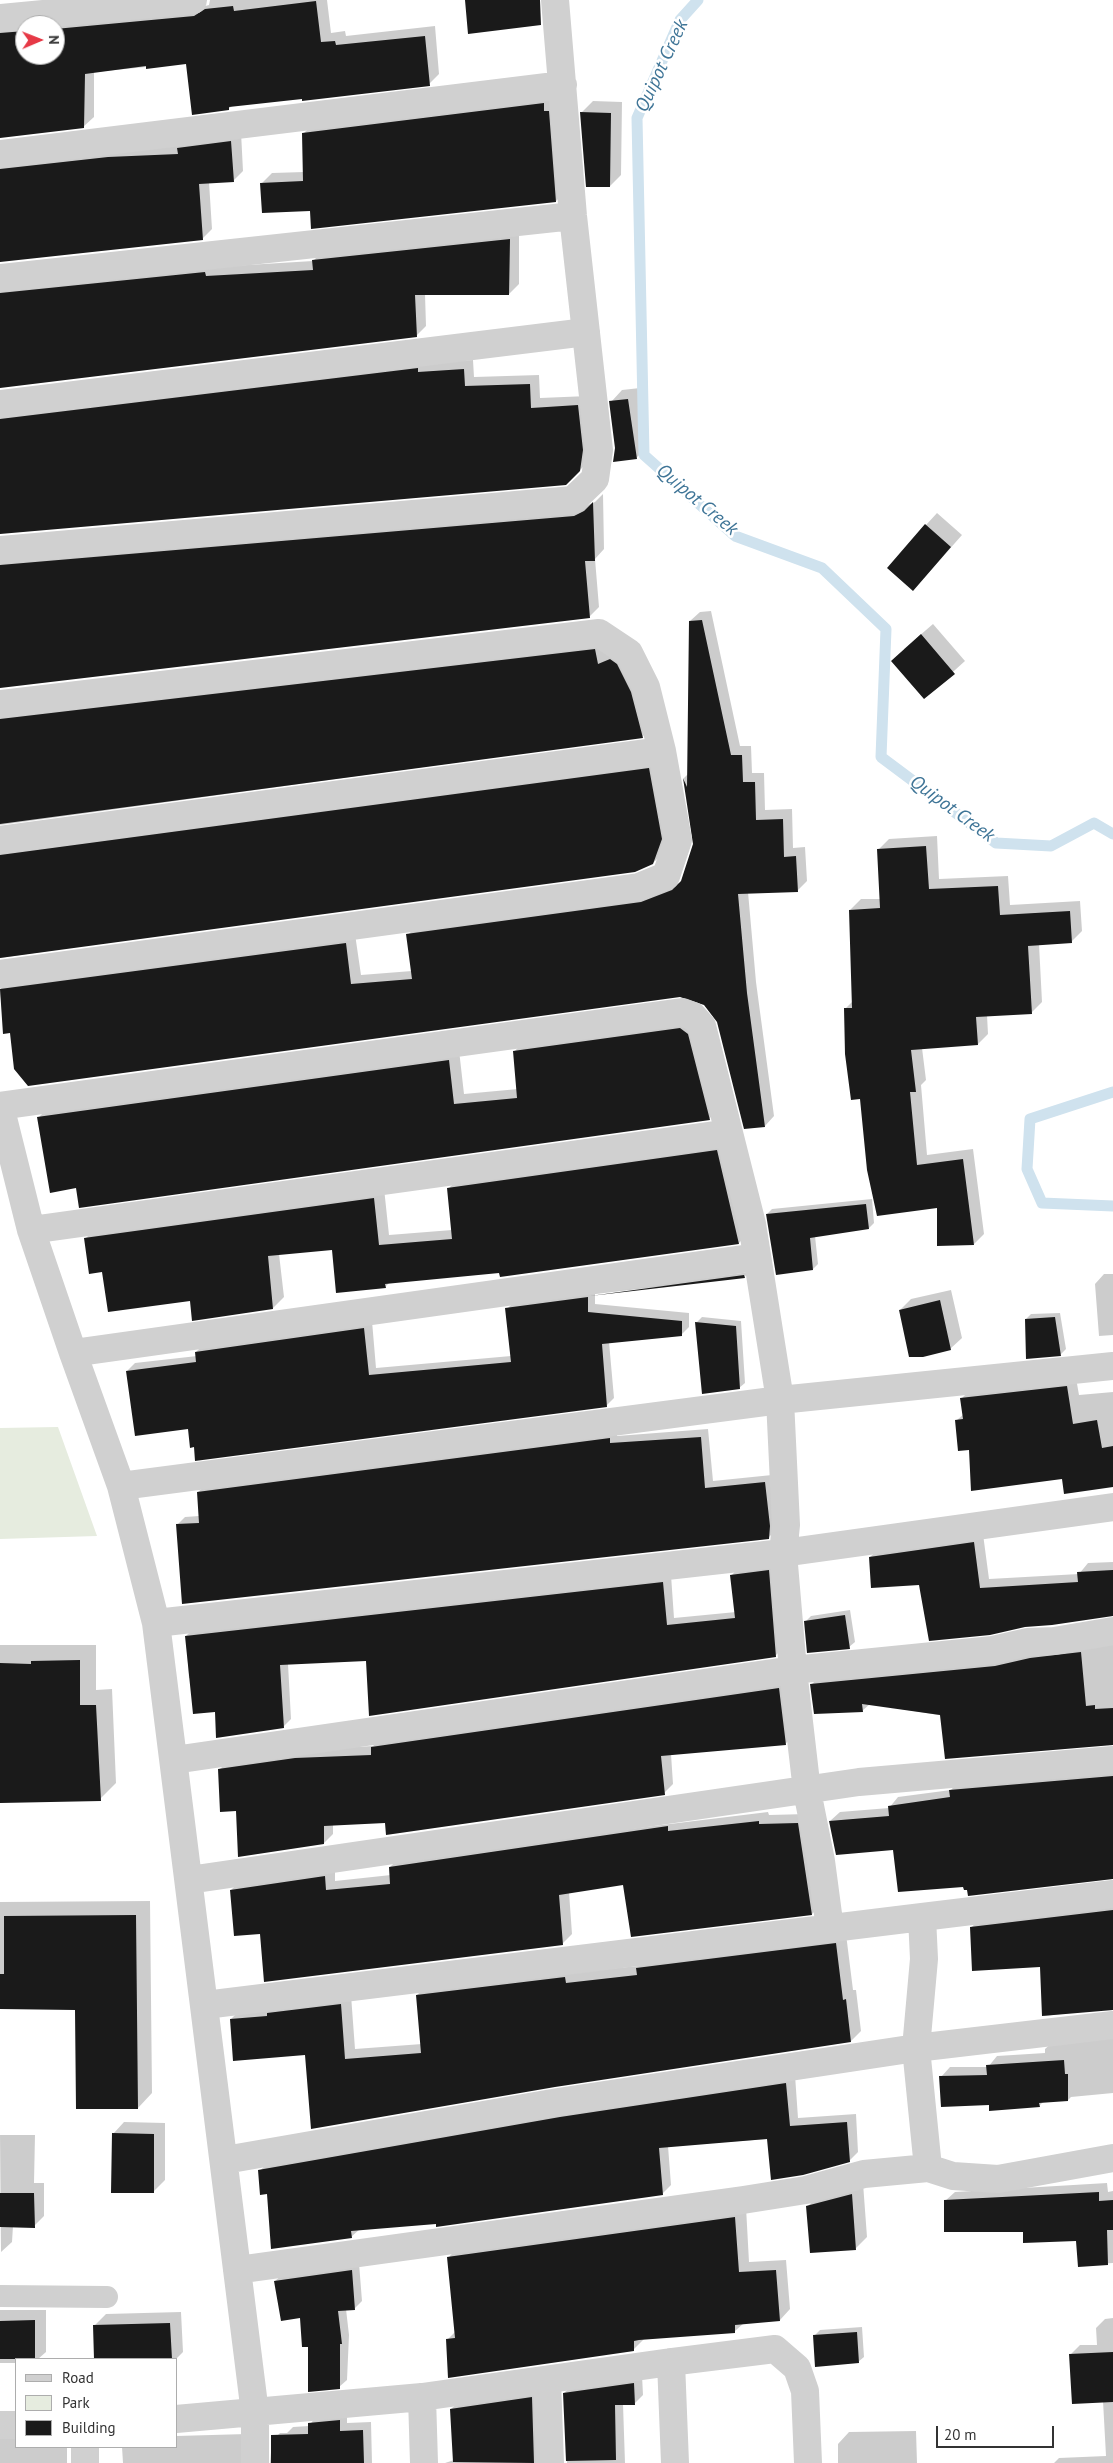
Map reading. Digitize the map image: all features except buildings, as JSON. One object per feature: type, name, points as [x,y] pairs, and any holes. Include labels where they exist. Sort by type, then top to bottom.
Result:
[{"type":"street","points":[[0,18],[194,0]]},
{"type":"street","points":[[0,550],[573,500],[595,479],[599,450],[572,216],[555,0]]},
{"type":"street","points":[[0,154],[563,85]]},
{"type":"street","points":[[0,278],[572,216]]},
{"type":"street","points":[[0,404],[586,332]]},
{"type":"street","points":[[0,704],[599,633],[629,654],[646,687],[662,751],[678,840],[666,876],[639,887],[0,974]]},
{"type":"street","points":[[0,840],[662,751]]},
{"type":"street","points":[[255,2463],[255,2413],[190,1880],[156,1623],[121,1486],[31,1230],[0,1106],[682,1012],[693,1016],[702,1026],[752,1224],[780,1400],[786,1526],[783,1553],[793,1670],[807,1791],[821,1861],[830,1929]]},
{"type":"street","points":[[31,1230],[729,1133]]},
{"type":"street","points":[[73,1353],[757,1257]]},
{"type":"street","points":[[121,1486],[780,1400],[1113,1366]]},
{"type":"street","points":[[156,1623],[783,1553],[1113,1507]]},
{"type":"street","points":[[174,1760],[793,1670],[993,1650],[1028,1642],[1054,1641],[1113,1631]]},
{"type":"street","points":[[190,1880],[859,1782],[1113,1760]]},
{"type":"street","points":[[205,2005],[1113,1894]]},
{"type":"street","points":[[922,1917],[924,1959],[916,2048],[928,2168]]},
{"type":"street","points":[[225,2160],[558,2102],[916,2048],[1113,2025]]},
{"type":"street","points":[[237,2270],[743,2200],[806,2190],[864,2174],[928,2168],[953,2176],[998,2179],[1113,2158]]},
{"type":"street","points":[[178,2419],[422,2398],[775,2349],[797,2368],[805,2391],[808,2463]]},
{"type":"street","points":[[671,2362],[675,2463]]},
{"type":"street","points":[[547,2380],[550,2463]]},
{"type":"street","points":[[422,2398],[424,2463]]},
{"type":"street","points":[[0,2425],[15,2426]]},
{"type":"street","points":[[85,2448],[85,2463]]},
{"type":"lane","points":[[0,2296],[107,2297]]},
{"type":"green space","points":[[58,1427],[97,1536],[0,1539],[0,1428]]},
{"type":"waterway","name":"Quipot Creek","points":[[698,0],[680,20],[637,118],[644,455],[735,536],[822,568],[886,629],[881,757],[996,843],[1051,846],[1094,823],[1113,834]]},
{"type":"waterway","name":"Quipot Creek","points":[[1113,1092],[1030,1119],[1027,1169],[1042,1203],[1113,1206]]}]
